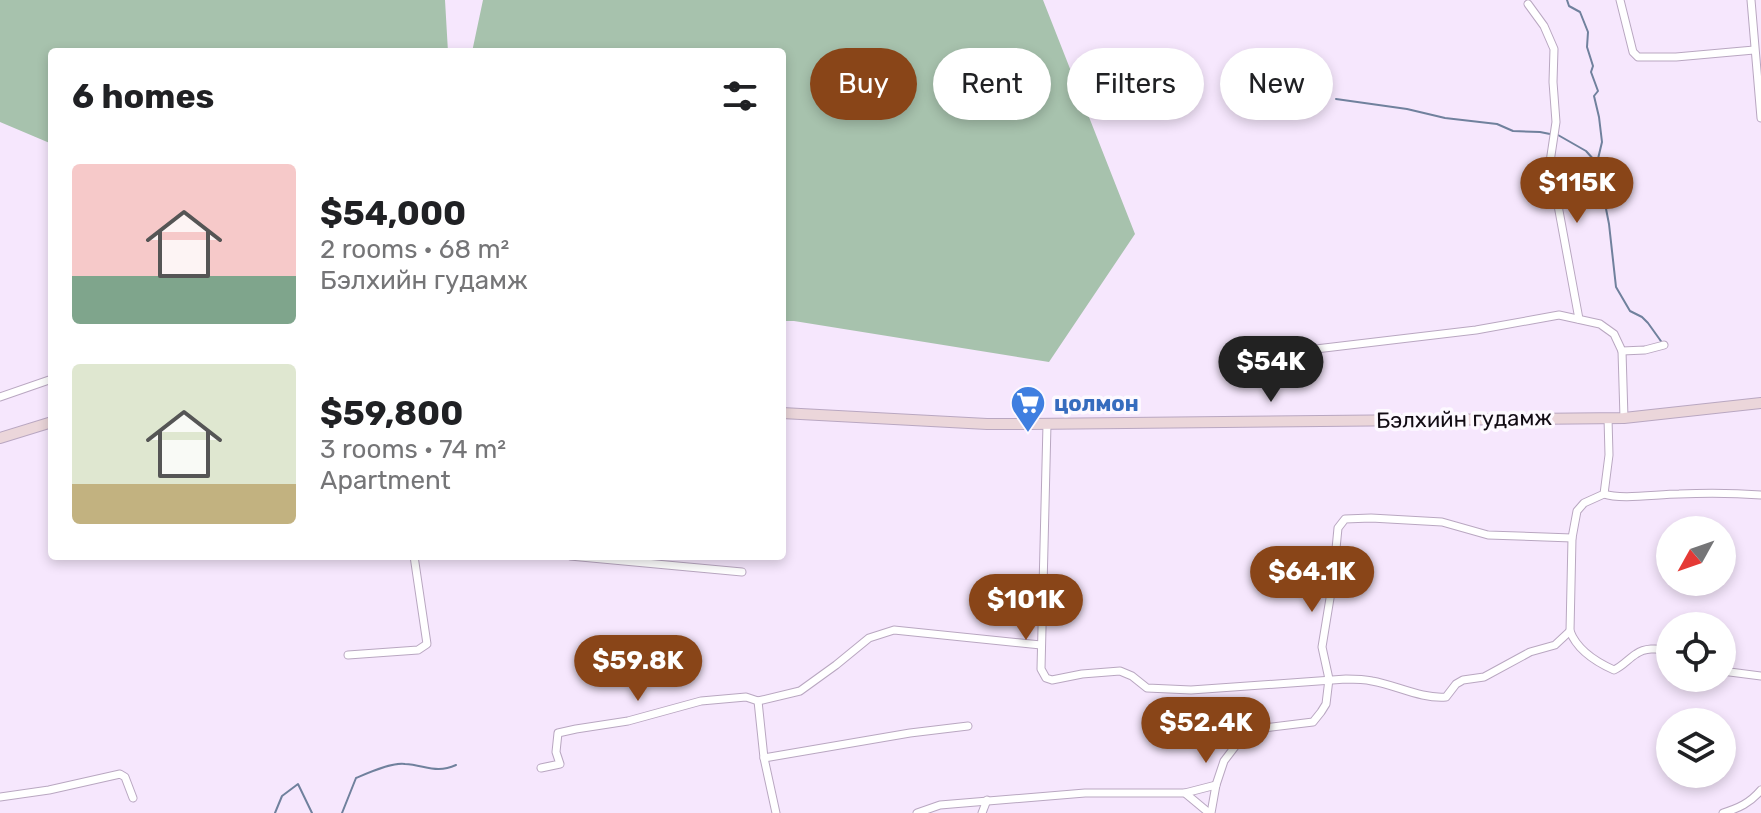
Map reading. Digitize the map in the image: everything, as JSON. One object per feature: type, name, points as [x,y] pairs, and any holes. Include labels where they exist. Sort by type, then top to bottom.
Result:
[{"type":"main road","name":"Бэлхийн гудамж","points":[[786,413],[987,424],[1624,418],[1761,403]]},
{"type":"main road","points":[[0,438],[48,423]]},
{"type":"street","points":[[1620,0],[1633,52],[1638,57],[1754,50]]},
{"type":"street","points":[[1751,0],[1761,118]]},
{"type":"street","points":[[1528,4],[1544,26],[1554,49],[1556,122],[1550,162],[1579,319]]},
{"type":"street","points":[[1262,350],[1299,351],[1476,330],[1559,315],[1600,324],[1614,334],[1622,351],[1624,418]]},
{"type":"street","points":[[1622,351],[1664,345]]},
{"type":"street","points":[[0,397],[48,380]]},
{"type":"street","points":[[1604,494],[1609,455],[1608,418]]},
{"type":"street","points":[[1047,424],[1041,645],[1041,669],[1046,678],[1052,680],[1120,671],[1147,688],[1191,690],[1329,679],[1372,681],[1446,697],[1463,680],[1484,677],[1530,652],[1555,645],[1570,631]]},
{"type":"street","points":[[1656,649],[1643,650],[1614,670],[1598,663],[1574,642],[1570,631],[1572,538],[1577,511],[1584,503],[1604,494],[1615,498],[1722,492],[1761,495]]},
{"type":"street","points":[[1185,793],[1210,813],[1224,761],[1249,731],[1308,723],[1317,719],[1326,704],[1329,679],[1322,647],[1338,528],[1345,519],[1442,522],[1488,535],[1572,538]]},
{"type":"street","points":[[348,655],[418,650],[427,644],[415,560]]},
{"type":"street","points":[[613,560],[742,572]]},
{"type":"street","points":[[541,768],[560,764],[556,752],[558,733],[628,721],[701,701],[746,697],[758,701],[800,691],[869,638],[894,630],[1041,645]]},
{"type":"street","points":[[1736,673],[1761,676]]},
{"type":"street","points":[[758,701],[764,758],[776,813]]},
{"type":"street","points":[[764,758],[886,736],[968,726]]},
{"type":"street","points":[[0,797],[120,774],[125,777],[133,798]]},
{"type":"street","points":[[917,813],[940,805],[987,800],[1085,793],[1185,793],[1216,785]]},
{"type":"street","points":[[1723,813],[1751,801],[1761,790]]},
{"type":"street","points":[[982,813],[987,800]]},
{"type":"green space","points":[[0,0],[445,0],[448,48],[48,48],[48,142],[0,122]]},
{"type":"green space","points":[[483,0],[1043,0],[1067,61],[1067,120],[1090,120],[1135,234],[1049,362],[786,321],[786,48],[473,48]]},
{"type":"waterway","points":[[1567,0],[1569,6],[1580,12],[1588,32],[1587,47],[1598,91],[1594,96],[1602,142],[1597,163],[1609,224],[1616,287],[1630,311],[1642,317],[1663,344]]},
{"type":"waterway","points":[[1336,99],[1497,124],[1513,131],[1550,134]]},
{"type":"waterway","points":[[1558,135],[1586,151],[1595,161]]},
{"type":"waterway","points":[[342,813],[356,778],[400,764],[436,769],[456,765]]},
{"type":"waterway","points":[[275,813],[282,796],[298,784],[312,813]]},
{"type":"place","name":"цолмон","points":[[1028,434]]}]
